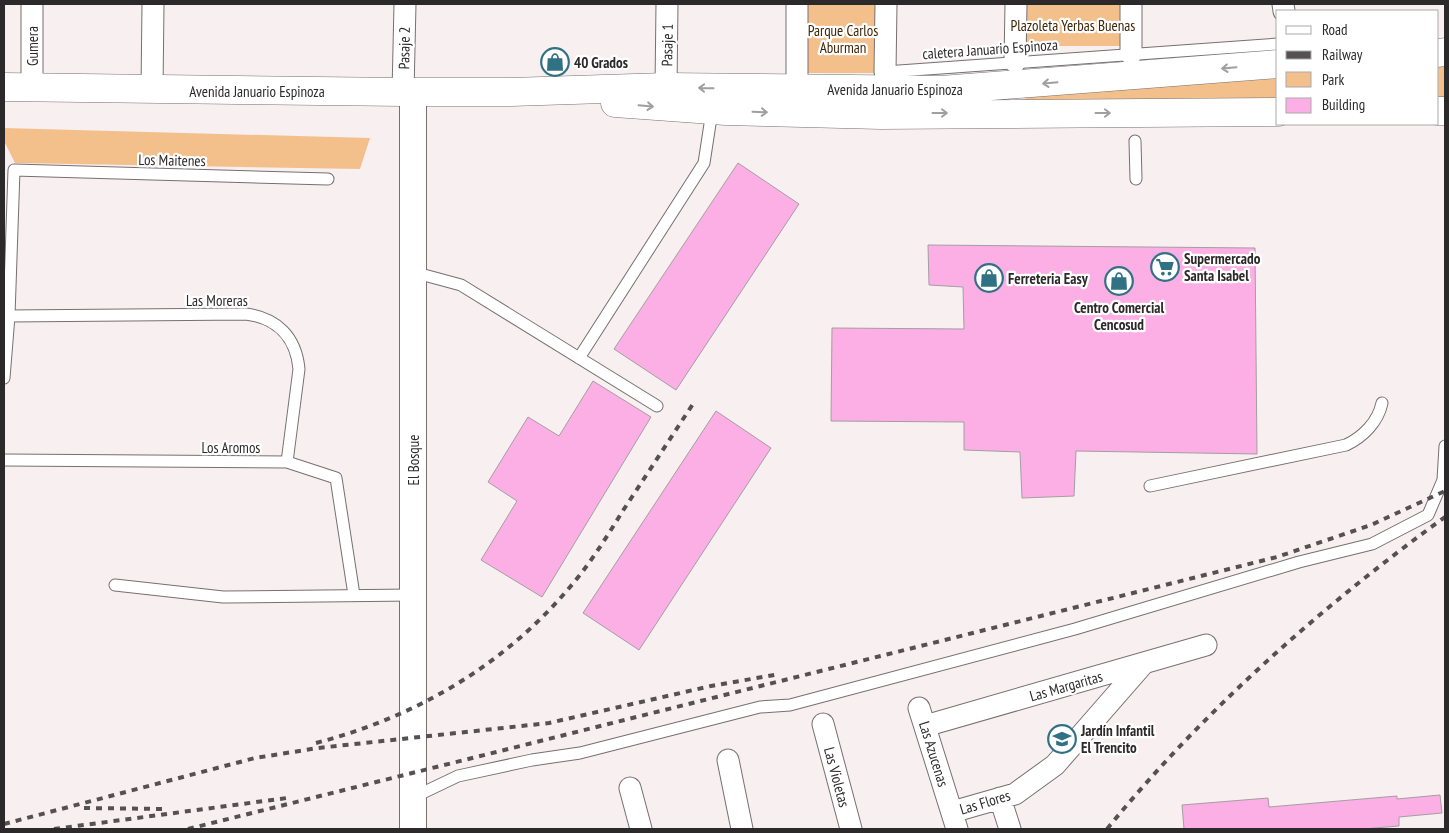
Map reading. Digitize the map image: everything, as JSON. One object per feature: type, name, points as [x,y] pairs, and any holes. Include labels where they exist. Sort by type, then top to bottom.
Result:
[{"type":"main road","name":"Avenida Januario Espinoza","points":[[510,92],[550,98],[712,111],[917,102],[1276,64]]},
{"type":"main road","name":"Avenida Januario Espinoza","points":[[4,87],[408,92],[510,92],[666,87],[796,89],[917,102],[1276,112]]},
{"type":"street","name":"Gumera","points":[[32,4],[32,88]]},
{"type":"street","points":[[152,90],[153,4]]},
{"type":"street","name":"Pasaje 2","points":[[405,4],[408,92]]},
{"type":"street","name":"Pasaje 1","points":[[666,87],[667,4]]},
{"type":"street","points":[[796,89],[797,4]]},
{"type":"street","points":[[885,72],[886,4]]},
{"type":"street","points":[[1015,62],[1016,4]]},
{"type":"street","points":[[1131,4],[1131,54]]},
{"type":"street","name":"El Bosque","points":[[408,92],[413,272],[414,829]]},
{"type":"street","name":"Las Margaritas","points":[[922,717],[1144,663],[1206,645]]},
{"type":"street","name":"Las Flores","points":[[955,821],[1000,798],[1015,794],[1055,765],[1144,663]]},
{"type":"street","name":"Las Azucenas","points":[[922,717],[955,821]]},
{"type":"street","name":"Las Violetas","points":[[823,724],[851,829]]},
{"type":"street","points":[[728,760],[742,829]]},
{"type":"street","points":[[630,788],[641,829]]},
{"type":"street","points":[[1000,798],[1010,829]]},
{"type":"lane","name":"caletera Januario Espinoza","points":[[885,72],[1276,44]]},
{"type":"lane","points":[[579,358],[704,163],[712,111]]},
{"type":"lane","points":[[1135,141],[1136,179]]},
{"type":"lane","name":"Los Maitenes","points":[[9,316],[14,170],[328,179]]},
{"type":"lane","points":[[413,272],[461,285],[657,406]]},
{"type":"lane","name":"Las Moreras","points":[[9,316],[246,314],[265,318],[273,322],[288,337],[298,358],[299,369],[287,462]]},
{"type":"lane","points":[[4,378],[9,316]]},
{"type":"lane","points":[[1150,486],[1346,445],[1352,442],[1377,419],[1382,403]]},
{"type":"lane","points":[[414,797],[458,776],[532,760],[580,754],[760,707],[790,705],[1084,627],[1299,562],[1372,544],[1428,515],[1443,480],[1445,446]]},
{"type":"lane","name":"Los Aromos","points":[[4,460],[287,462],[336,478],[354,595]]},
{"type":"lane","points":[[115,585],[223,597],[413,595]]},
{"type":"green space","name":"Parque Carlos Aburman","points":[[808,4],[877,4],[877,73],[808,73]]},
{"type":"green space","name":"Plazoleta Yerbas Buenas","points":[[1026,4],[1121,4],[1121,46],[1025,46]]},
{"type":"green space","points":[[1445,63],[1445,100],[1439,101],[1439,66]]},
{"type":"green space","points":[[1276,75],[1276,102],[1010,104],[1032,96]]},
{"type":"green space","points":[[4,128],[370,138],[360,169],[15,163],[4,141]]},
{"type":"building","points":[[738,163],[799,204],[676,390],[614,349]]},
{"type":"building","points":[[928,245],[1255,248],[1257,454],[1076,451],[1074,496],[1022,498],[1020,452],[964,450],[964,422],[831,421],[832,328],[964,329],[963,287],[929,285]]},
{"type":"building","points":[[593,381],[651,417],[542,597],[481,560],[517,501],[488,482],[528,417],[559,436]]},
{"type":"building","points":[[716,411],[771,448],[639,650],[583,613]]},
{"type":"building","points":[[1440,795],[1442,813],[1399,817],[1399,826],[1363,829],[1184,829],[1182,805],[1268,798],[1269,807],[1397,796],[1397,799]]},
{"type":"railway","points":[[316,743],[354,732],[426,701],[459,683],[521,637],[549,610],[589,563],[695,401]]},
{"type":"railway","points":[[188,829],[1277,557],[1371,525],[1445,491]]},
{"type":"railway","points":[[1107,829],[1183,743],[1266,662],[1354,587],[1445,517]]},
{"type":"railway","points":[[4,824],[255,758],[318,748],[549,723],[711,686],[780,674]]},
{"type":"railway","points":[[54,829],[287,798]]},
{"type":"railway","points":[[84,808],[166,809]]},
{"type":"place","name":"40 Grados","points":[[555,62]]},
{"type":"place","name":"Supermercado Santa Isabel","points":[[1165,267]]},
{"type":"place","name":"Ferreteria Easy","points":[[989,278]]},
{"type":"place","name":"Centro Comercial Cencosud","points":[[1119,281]]},
{"type":"place","name":"Jardín Infantil El Trencito","points":[[1062,739]]}]
